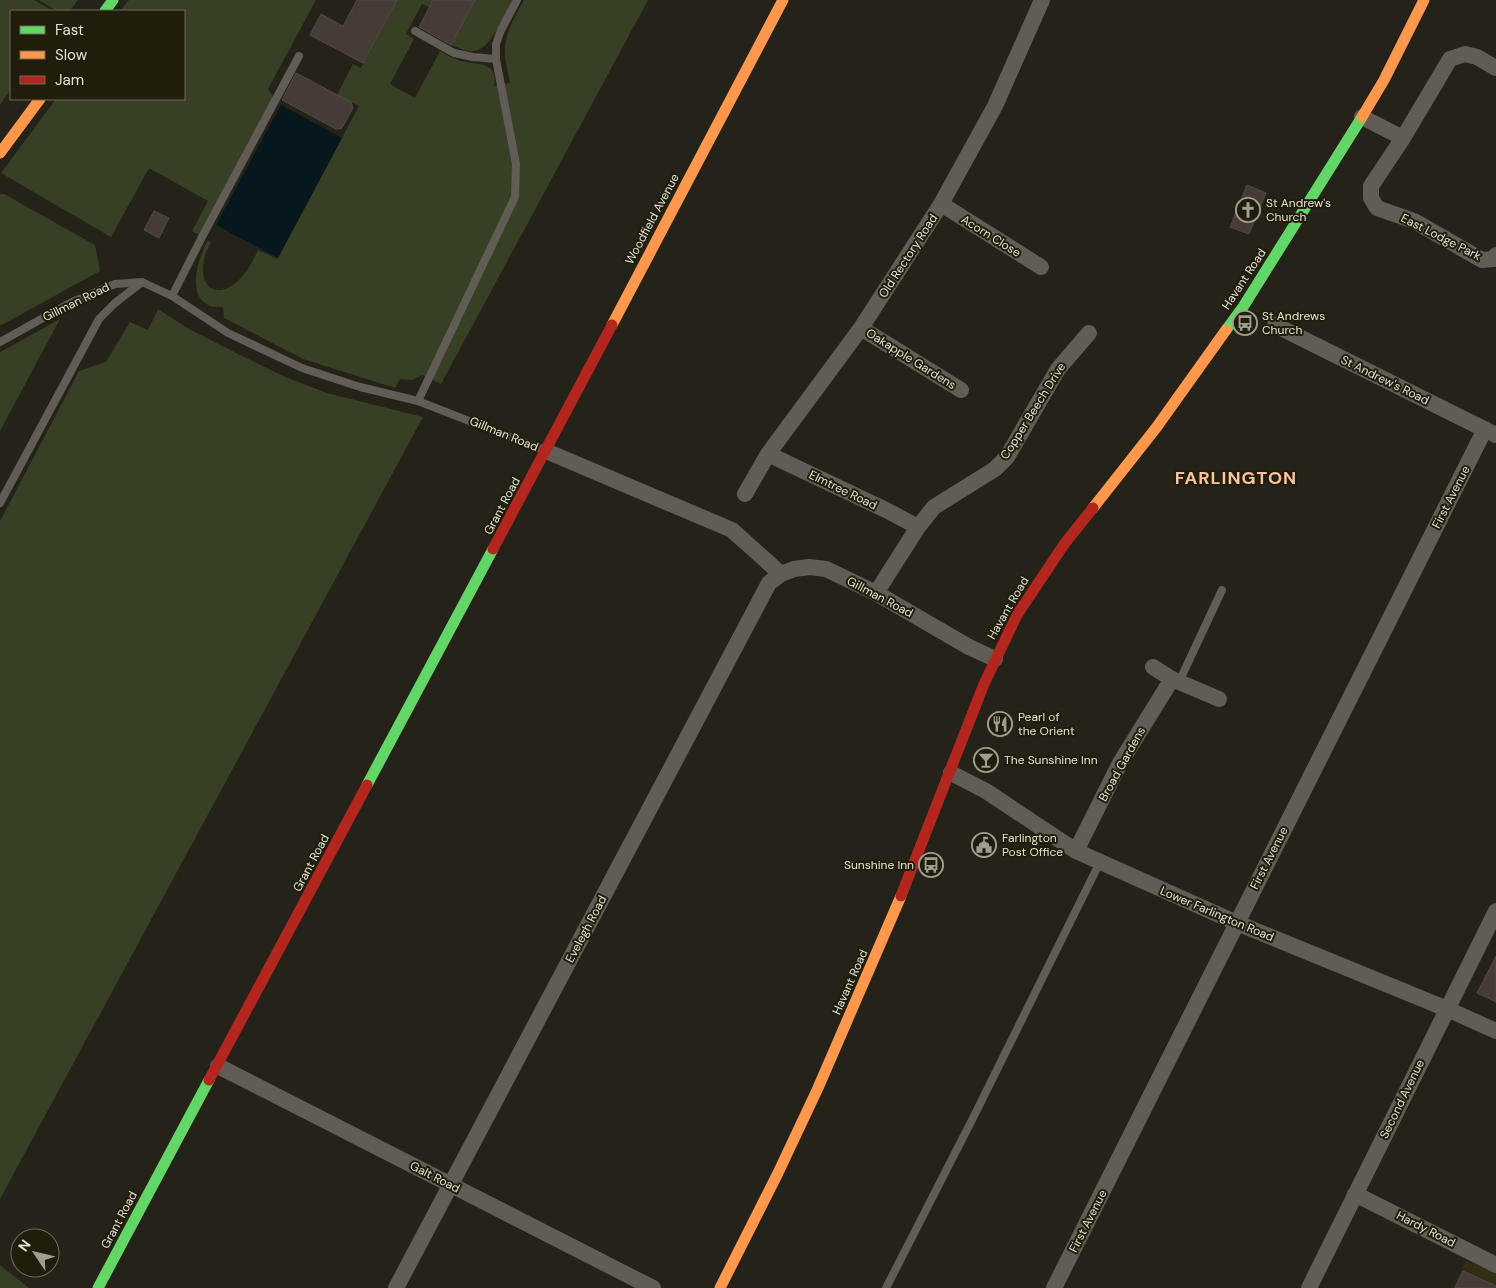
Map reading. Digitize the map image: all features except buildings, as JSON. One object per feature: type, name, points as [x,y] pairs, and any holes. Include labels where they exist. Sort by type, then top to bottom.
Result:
[{"type":"main road","points":[[105,10],[113,0]]},
{"type":"main road","name":"Woodfield Avenue","points":[[546,451],[783,0]]},
{"type":"main road","name":"Havant Road","points":[[720,1288],[766,1198],[818,1088],[891,921],[951,773],[984,684],[1017,616],[1061,550],[1162,420],[1243,307],[1384,80],[1419,1]]},
{"type":"main road","points":[[0,153],[39,100]]},
{"type":"main road","name":"Grant Road","points":[[98,1288],[546,451]]},
{"type":"street","name":"Old Rectory Road","points":[[745,494],[768,454],[861,328],[941,204],[995,106],[1042,0]]},
{"type":"street","name":"East Lodge Park","points":[[1496,68],[1477,57],[1465,54],[1450,59],[1372,186],[1371,198],[1377,208],[1414,221],[1482,260],[1494,259],[1496,256]]},
{"type":"street","points":[[1362,117],[1403,138]]},
{"type":"street","name":"Acorn Close","points":[[941,204],[1040,267]]},
{"type":"street","name":"St Andrew's Road","points":[[1275,325],[1491,432]]},
{"type":"street","name":"Oakapple Gardens","points":[[861,328],[961,390]]},
{"type":"street","name":"Copper Beech Drive","points":[[876,593],[918,527],[934,507],[995,469],[1006,456],[1058,369],[1089,333]]},
{"type":"street","name":"First Avenue","points":[[1054,1288],[1236,923],[1491,432]]},
{"type":"street","name":"Gillman Road","points":[[546,451],[732,530],[781,574],[794,569],[809,567],[826,569],[876,593],[969,647],[995,659]]},
{"type":"street","name":"Elmtree Road","points":[[768,454],[918,527]]},
{"type":"street","name":"Evelegh Road","points":[[396,1288],[770,583],[781,574]]},
{"type":"street","points":[[1153,666],[1176,680],[1219,699]]},
{"type":"street","name":"Broad Gardens","points":[[1076,851],[1120,763],[1176,680]]},
{"type":"street","name":"Lower Farlington Road","points":[[951,773],[986,791],[1076,851],[1236,923],[1447,1009],[1496,1031]]},
{"type":"street","name":"Second Avenue","points":[[1309,1288],[1496,911]]},
{"type":"street","name":"Galt Road","points":[[218,1066],[653,1288]]},
{"type":"street","name":"Hardy Road","points":[[1355,1194],[1496,1265]]},
{"type":"street","points":[[84,1288],[89,1286],[98,1288]]},
{"type":"lane","points":[[418,401],[515,197],[516,164],[496,59],[496,44],[501,30],[518,0]]},
{"type":"lane","points":[[415,31],[454,52],[473,57],[496,59]]},
{"type":"lane","points":[[172,296],[299,56]]},
{"type":"lane","points":[[0,503],[99,319],[115,303],[142,282]]},
{"type":"lane","name":"Gillman Road","points":[[0,342],[70,303],[115,284],[142,282],[172,296],[228,333],[302,368],[360,387],[418,401],[546,451]]},
{"type":"lane","points":[[1176,680],[1222,590]]},
{"type":"lane","points":[[886,1288],[1100,862]]},
{"type":"shaded area","points":[[281,105],[342,138],[278,258],[216,225]]},
{"type":"shaded area","points":[[1466,1261],[1496,1271],[1496,1288],[1453,1288]]},
{"type":"green space","points":[[0,0],[34,0],[51,10],[10,10],[10,90],[0,105]]},
{"type":"green space","points":[[39,0],[78,0],[71,10],[55,10]]},
{"type":"green space","points":[[129,0],[316,0],[268,89],[273,97],[199,235],[192,231],[208,201],[149,168],[111,237],[1,173],[55,100],[185,100],[185,10],[121,10]]},
{"type":"green space","points":[[397,0],[433,0],[429,7],[422,4],[406,34],[414,39],[390,84],[415,98],[440,51],[464,62],[489,67],[495,77],[494,86],[510,83],[505,57],[507,35],[524,0],[648,0],[441,384],[422,375],[413,380],[400,379],[395,388],[303,359],[224,318],[223,307],[211,307],[201,300],[197,292],[196,274],[201,255],[208,240],[211,243],[204,258],[203,275],[205,281],[213,289],[226,289],[233,285],[248,269],[258,250],[277,259],[359,106],[337,95],[353,64],[361,68]]},
{"type":"green space","points":[[475,0],[513,0],[486,45],[474,51],[462,50],[451,45]]},
{"type":"green space","points":[[0,194],[4,194],[95,245],[100,271],[0,326]]},
{"type":"green space","points":[[158,309],[189,329],[285,377],[327,393],[423,417],[0,1199],[0,521],[79,371],[106,362],[130,322],[148,330]]},
{"type":"green space","points":[[60,319],[0,431],[0,352]]},
{"type":"green space","points":[[0,1265],[10,1273],[10,1278],[16,1278],[29,1288],[0,1288]]},
{"type":"traffic: fast","points":[[106,10],[113,0]]},
{"type":"traffic: fast","points":[[1226,330],[1243,307],[1362,117]]},
{"type":"traffic: fast","points":[[367,785],[493,549]]},
{"type":"traffic: fast","points":[[98,1288],[209,1080]]},
{"type":"traffic: slow","points":[[612,325],[783,0]]},
{"type":"traffic: slow","points":[[1362,117],[1384,80],[1424,0]]},
{"type":"traffic: slow","points":[[0,153],[39,100]]},
{"type":"traffic: slow","points":[[1093,508],[1156,428],[1226,330]]},
{"type":"traffic: slow","points":[[720,1288],[818,1088],[901,896]]},
{"type":"traffic: jam","points":[[493,549],[612,325]]},
{"type":"traffic: jam","points":[[901,896],[984,684],[1017,615],[1065,543],[1093,508]]},
{"type":"traffic: jam","points":[[209,1080],[367,785]]},
{"type":"place","name":"St Andrew's Church","points":[[1248,210]]},
{"type":"place","name":"St Andrews Church","points":[[1245,323]]},
{"type":"place","name":"Pearl of the Orient","points":[[1000,724]]},
{"type":"place","name":"The Sunshine Inn","points":[[986,760]]},
{"type":"place","name":"Farlington Post Office","points":[[984,845]]},
{"type":"place","name":"Sunshine Inn","points":[[931,865]]},
{"type":"district","name":"FARLINGTON","points":[[1236,478]]}]
